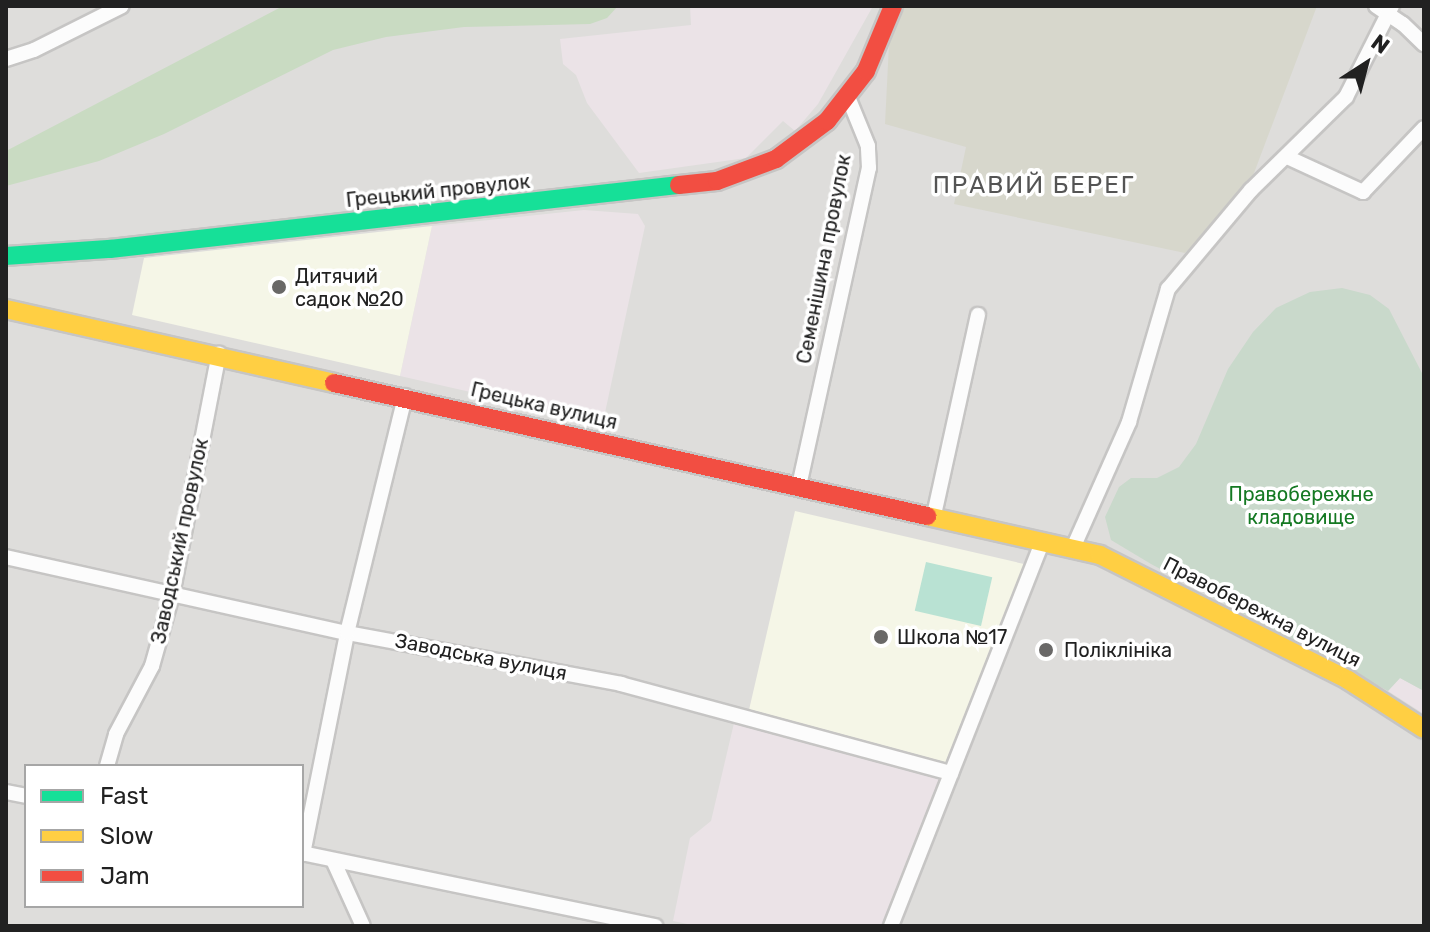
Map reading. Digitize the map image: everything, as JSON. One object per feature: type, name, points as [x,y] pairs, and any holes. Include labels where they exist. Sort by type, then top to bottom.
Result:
[{"type":"street","points":[[6,59],[34,50],[122,6]]},
{"type":"street","points":[[848,97],[866,71],[893,6]]},
{"type":"street","points":[[1073,548],[1129,422],[1168,289],[1251,190],[1346,97],[1385,8],[1424,44]]},
{"type":"street","name":"Грецький провулок","points":[[6,256],[110,249],[717,181],[762,166],[803,142],[848,97]]},
{"type":"street","name":"Семенішина провулок","points":[[799,486],[869,168],[868,146],[848,97]]},
{"type":"street","points":[[1287,157],[1363,192],[1424,128]]},
{"type":"street","name":"Грецька вулиця","points":[[6,309],[219,354],[1073,548]]},
{"type":"street","points":[[934,515],[978,315]]},
{"type":"street","name":"Заводський провулок","points":[[108,764],[116,734],[152,666],[172,595],[219,354]]},
{"type":"street","points":[[304,849],[347,633],[405,396]]},
{"type":"street","points":[[891,926],[1043,541]]},
{"type":"street","name":"Правобережна вулиця","points":[[1073,548],[1123,565],[1285,647],[1371,694],[1424,729]]},
{"type":"street","name":"Заводська вулиця","points":[[6,557],[347,633],[621,684],[951,773]]},
{"type":"street","points":[[304,854],[656,926]]},
{"type":"street","points":[[333,860],[363,926]]},
{"type":"shaded area","points":[[6,6],[1424,6],[1424,926],[6,926]]},
{"type":"shaded area","points":[[690,6],[873,6],[818,104],[795,131],[783,121],[746,158],[639,173],[587,103],[576,75],[563,64],[560,39],[691,25]]},
{"type":"shaded area","points":[[905,6],[1317,6],[1248,189],[1185,253],[954,204],[966,147],[885,124],[889,44]]},
{"type":"shaded area","points":[[584,210],[638,214],[645,226],[603,422],[400,376],[432,226]]},
{"type":"shaded area","name":"Дитячий садок №20","points":[[432,226],[400,376],[132,315],[144,258]]},
{"type":"shaded area","name":"Школа №17","points":[[795,511],[1024,564],[945,764],[749,710]]},
{"type":"shaded area","points":[[1400,678],[1424,691],[1424,714],[1388,691]]},
{"type":"shaded area","points":[[734,723],[939,779],[881,926],[697,926],[673,921],[690,838],[711,821]]},
{"type":"green space","points":[[283,6],[618,6],[607,18],[590,24],[464,27],[386,37],[333,50],[164,134],[99,161],[6,186],[6,151]]},
{"type":"green space","name":"Правобережне кладовище","points":[[1342,288],[1370,295],[1389,309],[1424,377],[1424,691],[1400,678],[1388,691],[1151,564],[1111,540],[1105,517],[1119,487],[1131,478],[1157,478],[1179,467],[1196,444],[1228,369],[1253,332],[1276,308],[1310,292]]},
{"type":"green space","points":[[926,562],[992,577],[981,626],[915,611]]},
{"type":"traffic: fast","points":[[6,256],[110,249],[679,185]]},
{"type":"traffic: slow","points":[[6,309],[334,383]]},
{"type":"traffic: slow","points":[[927,516],[1100,555],[1348,680],[1424,729]]},
{"type":"traffic: jam","points":[[679,185],[717,181],[776,159],[827,121],[866,71],[893,6]]},
{"type":"traffic: jam","points":[[334,383],[927,516]]},
{"type":"place","name":"Дитячий садок №20","points":[[279,287]]},
{"type":"place","name":"Школа №17","points":[[881,637]]},
{"type":"place","name":"Поліклініка","points":[[1046,650]]},
{"type":"district","name":"ПРАВИЙ БЕРЕГ","points":[[1034,186]]}]
